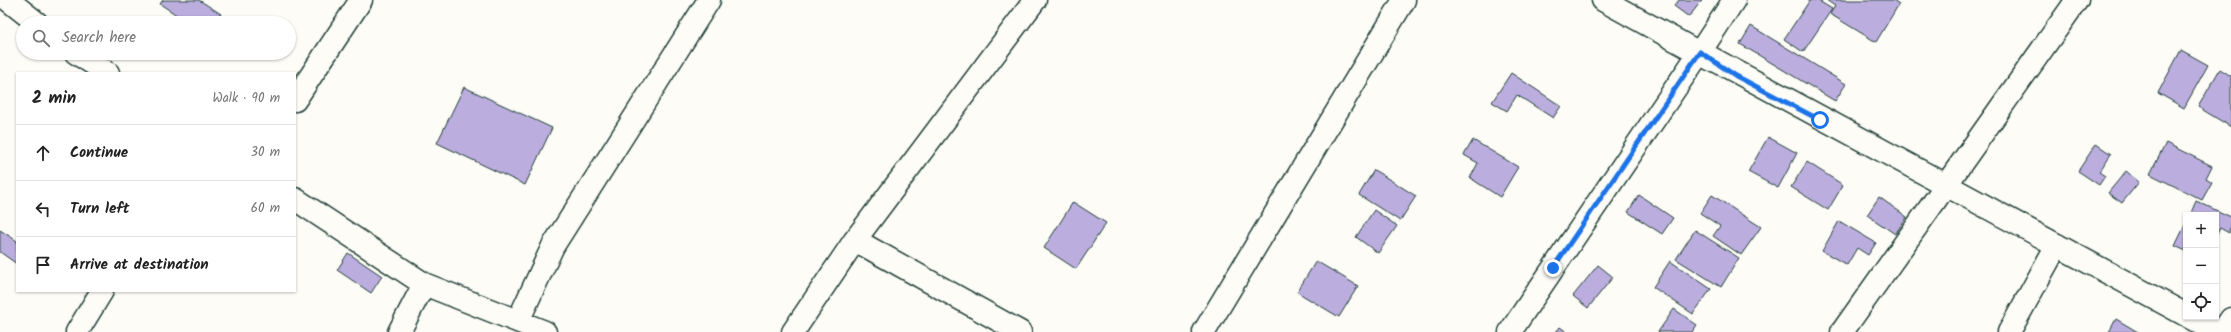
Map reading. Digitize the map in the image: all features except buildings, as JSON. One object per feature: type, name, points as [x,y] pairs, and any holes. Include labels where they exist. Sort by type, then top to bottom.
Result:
[{"type":"street","points":[[8,0],[28,16]]},
{"type":"street","points":[[296,98],[361,0]]},
{"type":"street","points":[[518,321],[553,246],[709,0]]},
{"type":"street","points":[[793,332],[855,240],[1035,0]]},
{"type":"street","points":[[1204,332],[1404,0]]},
{"type":"street","points":[[1603,0],[1700,52],[1736,76],[1946,185],[2183,313]]},
{"type":"street","points":[[1510,332],[1734,0]]},
{"type":"street","points":[[1842,332],[2077,0]]},
{"type":"street","points":[[87,60],[106,72]]},
{"type":"street","points":[[296,199],[424,284],[545,332]]},
{"type":"street","points":[[855,240],[1020,332]]},
{"type":"street","points":[[2008,332],[2057,245]]},
{"type":"street","points":[[399,332],[424,284]]},
{"type":"street","points":[[77,332],[101,292]]},
{"type":"street","points":[[2222,332],[2231,319]]},
{"type":"street","points":[[2195,320],[2217,332]]},
{"type":"route","points":[[1553,268],[1700,52],[1736,76],[1820,120]]}]
